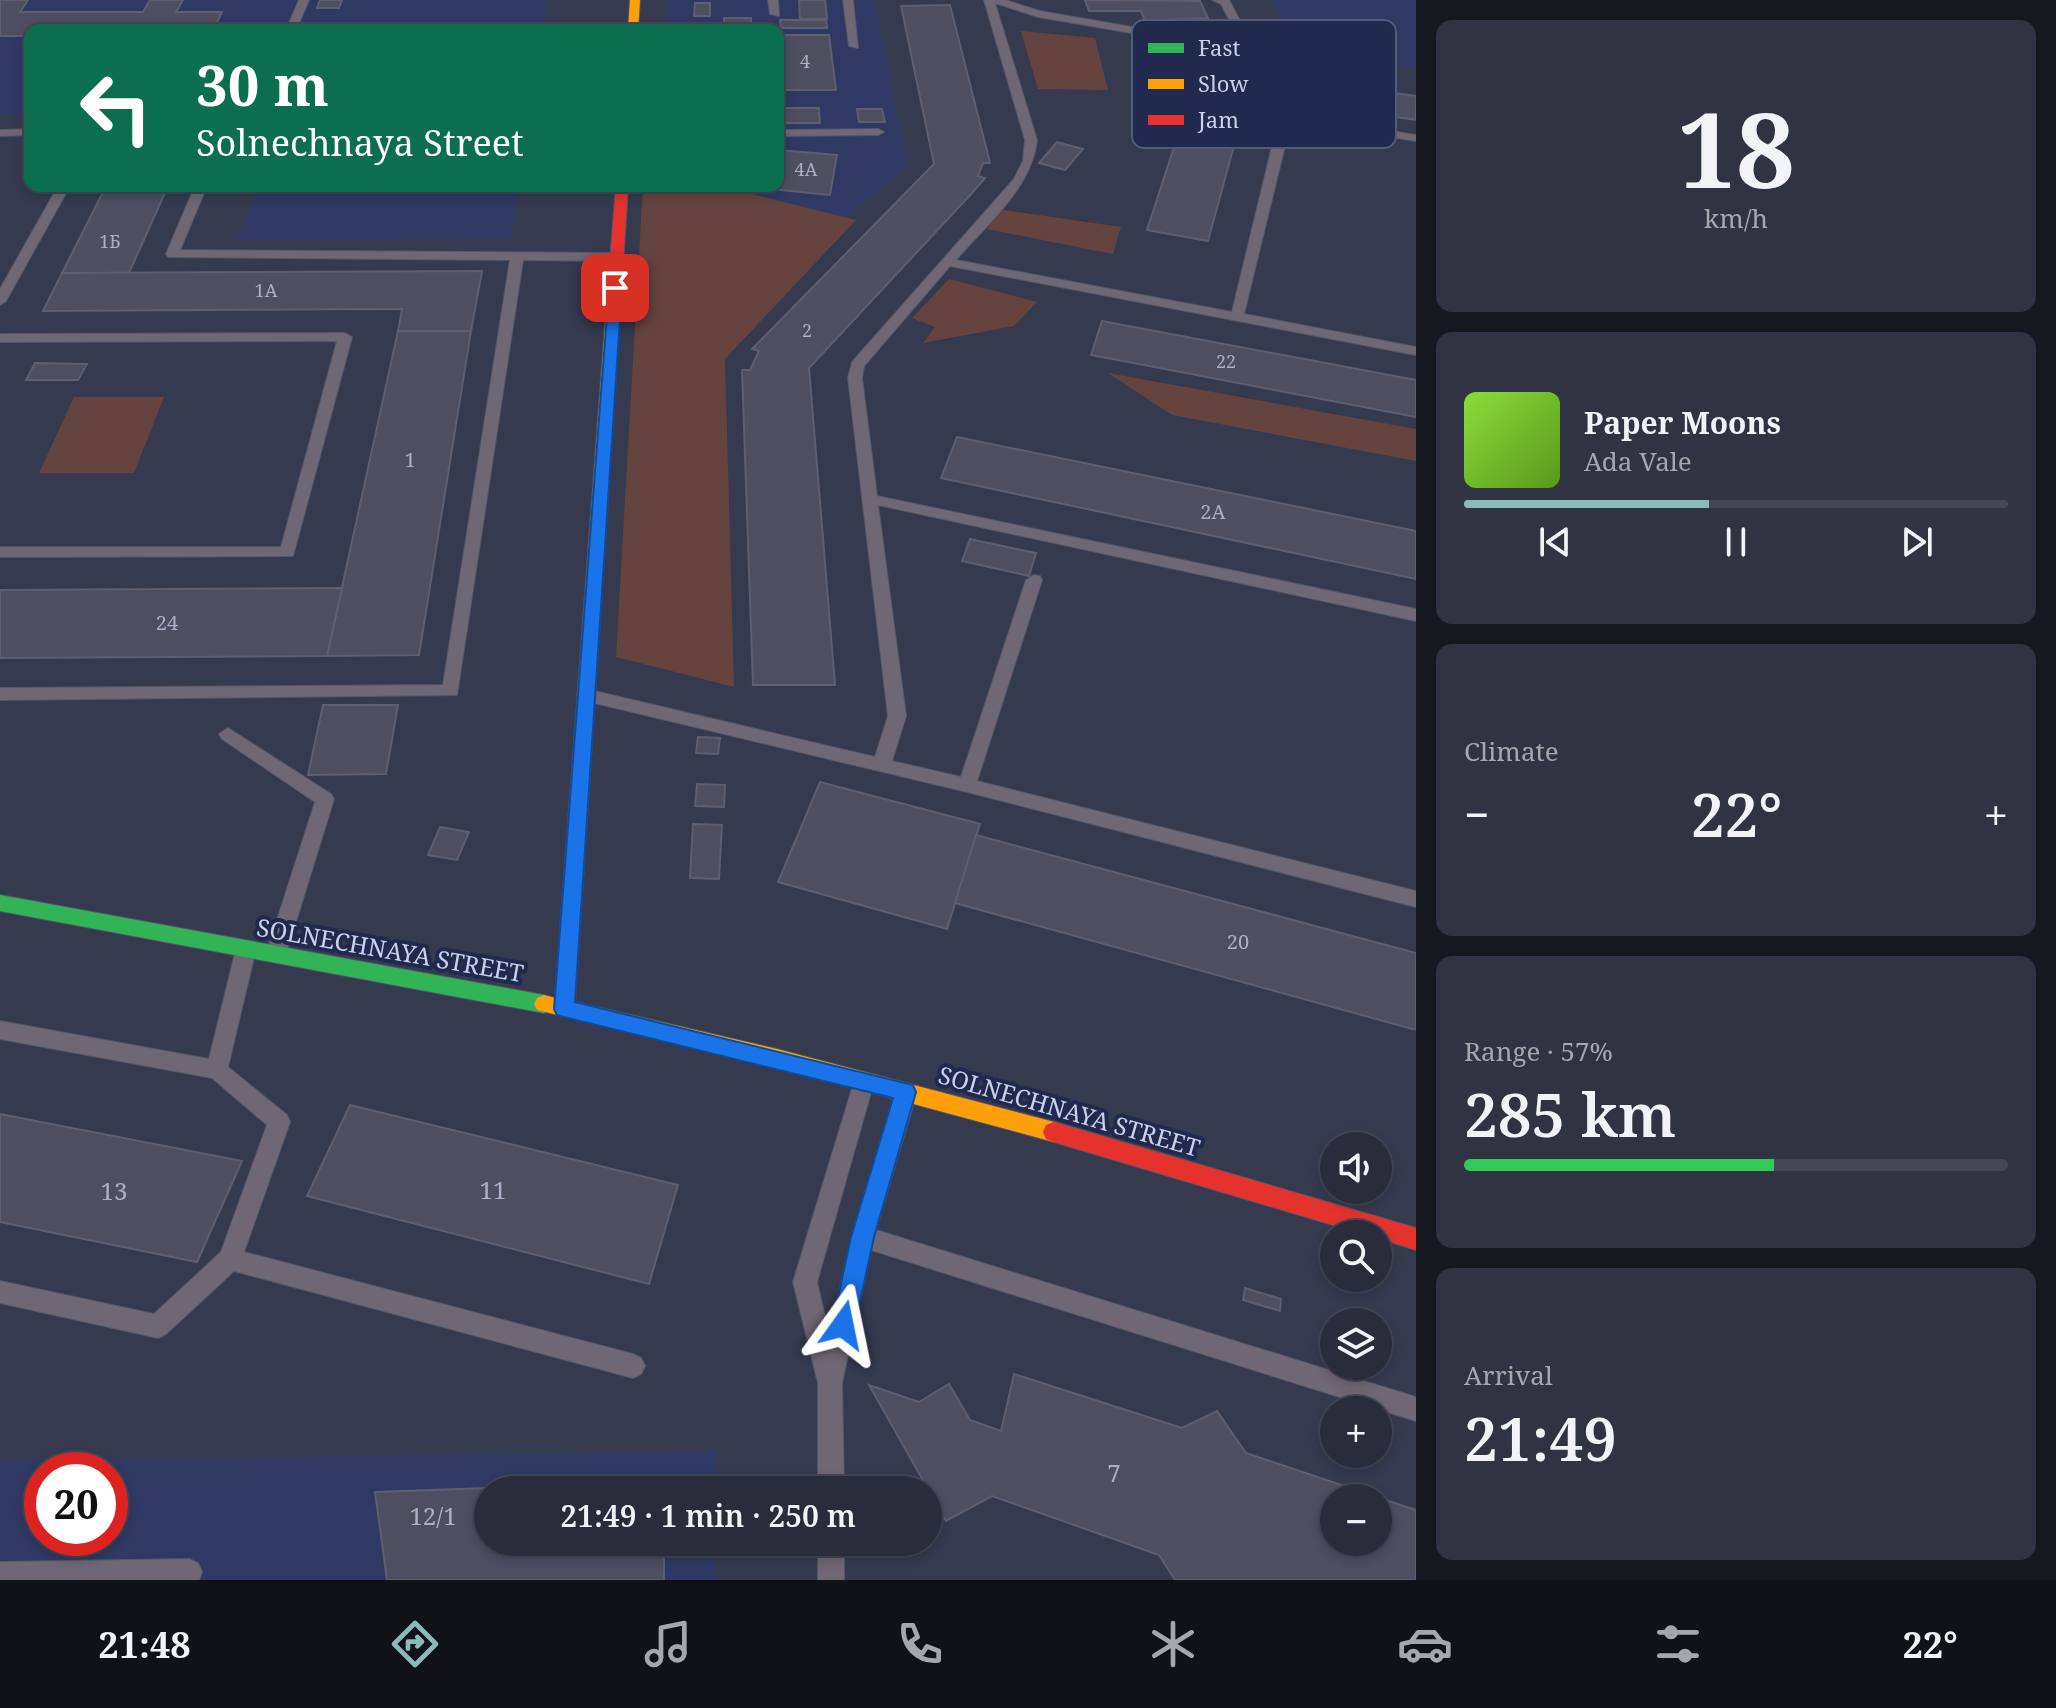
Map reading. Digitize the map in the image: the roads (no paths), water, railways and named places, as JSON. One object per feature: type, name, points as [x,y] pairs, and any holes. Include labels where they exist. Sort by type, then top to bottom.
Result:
[{"type":"street","points":[[633,24],[635,0]]},
{"type":"street","points":[[564,1009],[622,192]]},
{"type":"street","name":"SOLNECHNAYA STREET","points":[[0,903],[395,973],[564,1009],[906,1092],[1129,1152],[1416,1239]]},
{"type":"lane","points":[[294,24],[304,0]]},
{"type":"lane","points":[[773,0],[775,14]]},
{"type":"lane","points":[[848,0],[854,46]]},
{"type":"lane","points":[[881,766],[897,716],[855,378],[857,365],[1019,180],[1029,161],[1031,140],[989,0]]},
{"type":"lane","points":[[995,0],[1038,14],[1132,30]]},
{"type":"lane","points":[[1217,0],[1225,1],[1235,20]]},
{"type":"lane","points":[[784,133],[878,132]]},
{"type":"lane","points":[[0,149],[5,133]]},
{"type":"lane","points":[[1396,135],[1416,138]]},
{"type":"lane","points":[[1237,317],[1278,148]]},
{"type":"lane","points":[[0,301],[61,192]]},
{"type":"lane","points":[[198,192],[172,254],[618,257]]},
{"type":"lane","points":[[0,694],[451,691],[517,258]]},
{"type":"lane","points":[[947,262],[1416,351]]},
{"type":"lane","points":[[0,338],[345,337],[287,552],[0,552]]},
{"type":"lane","points":[[871,499],[1416,615]]},
{"type":"lane","points":[[967,785],[1034,580]]},
{"type":"lane","points":[[586,695],[967,785],[1416,899]]},
{"type":"lane","points":[[228,734],[325,799],[276,954]]},
{"type":"lane","points":[[217,1070],[246,949]]},
{"type":"lane","points":[[0,1030],[217,1070],[279,1122],[230,1259],[158,1326],[0,1292]]},
{"type":"lane","points":[[830,1383],[805,1282],[864,1082]]},
{"type":"lane","points":[[831,1476],[830,1383],[863,1237],[906,1092]]},
{"type":"lane","points":[[863,1237],[1416,1409]]},
{"type":"lane","points":[[230,1259],[633,1366]]},
{"type":"lane","points":[[831,1556],[831,1580]]},
{"type":"lane","points":[[0,1575],[189,1572]]}]
